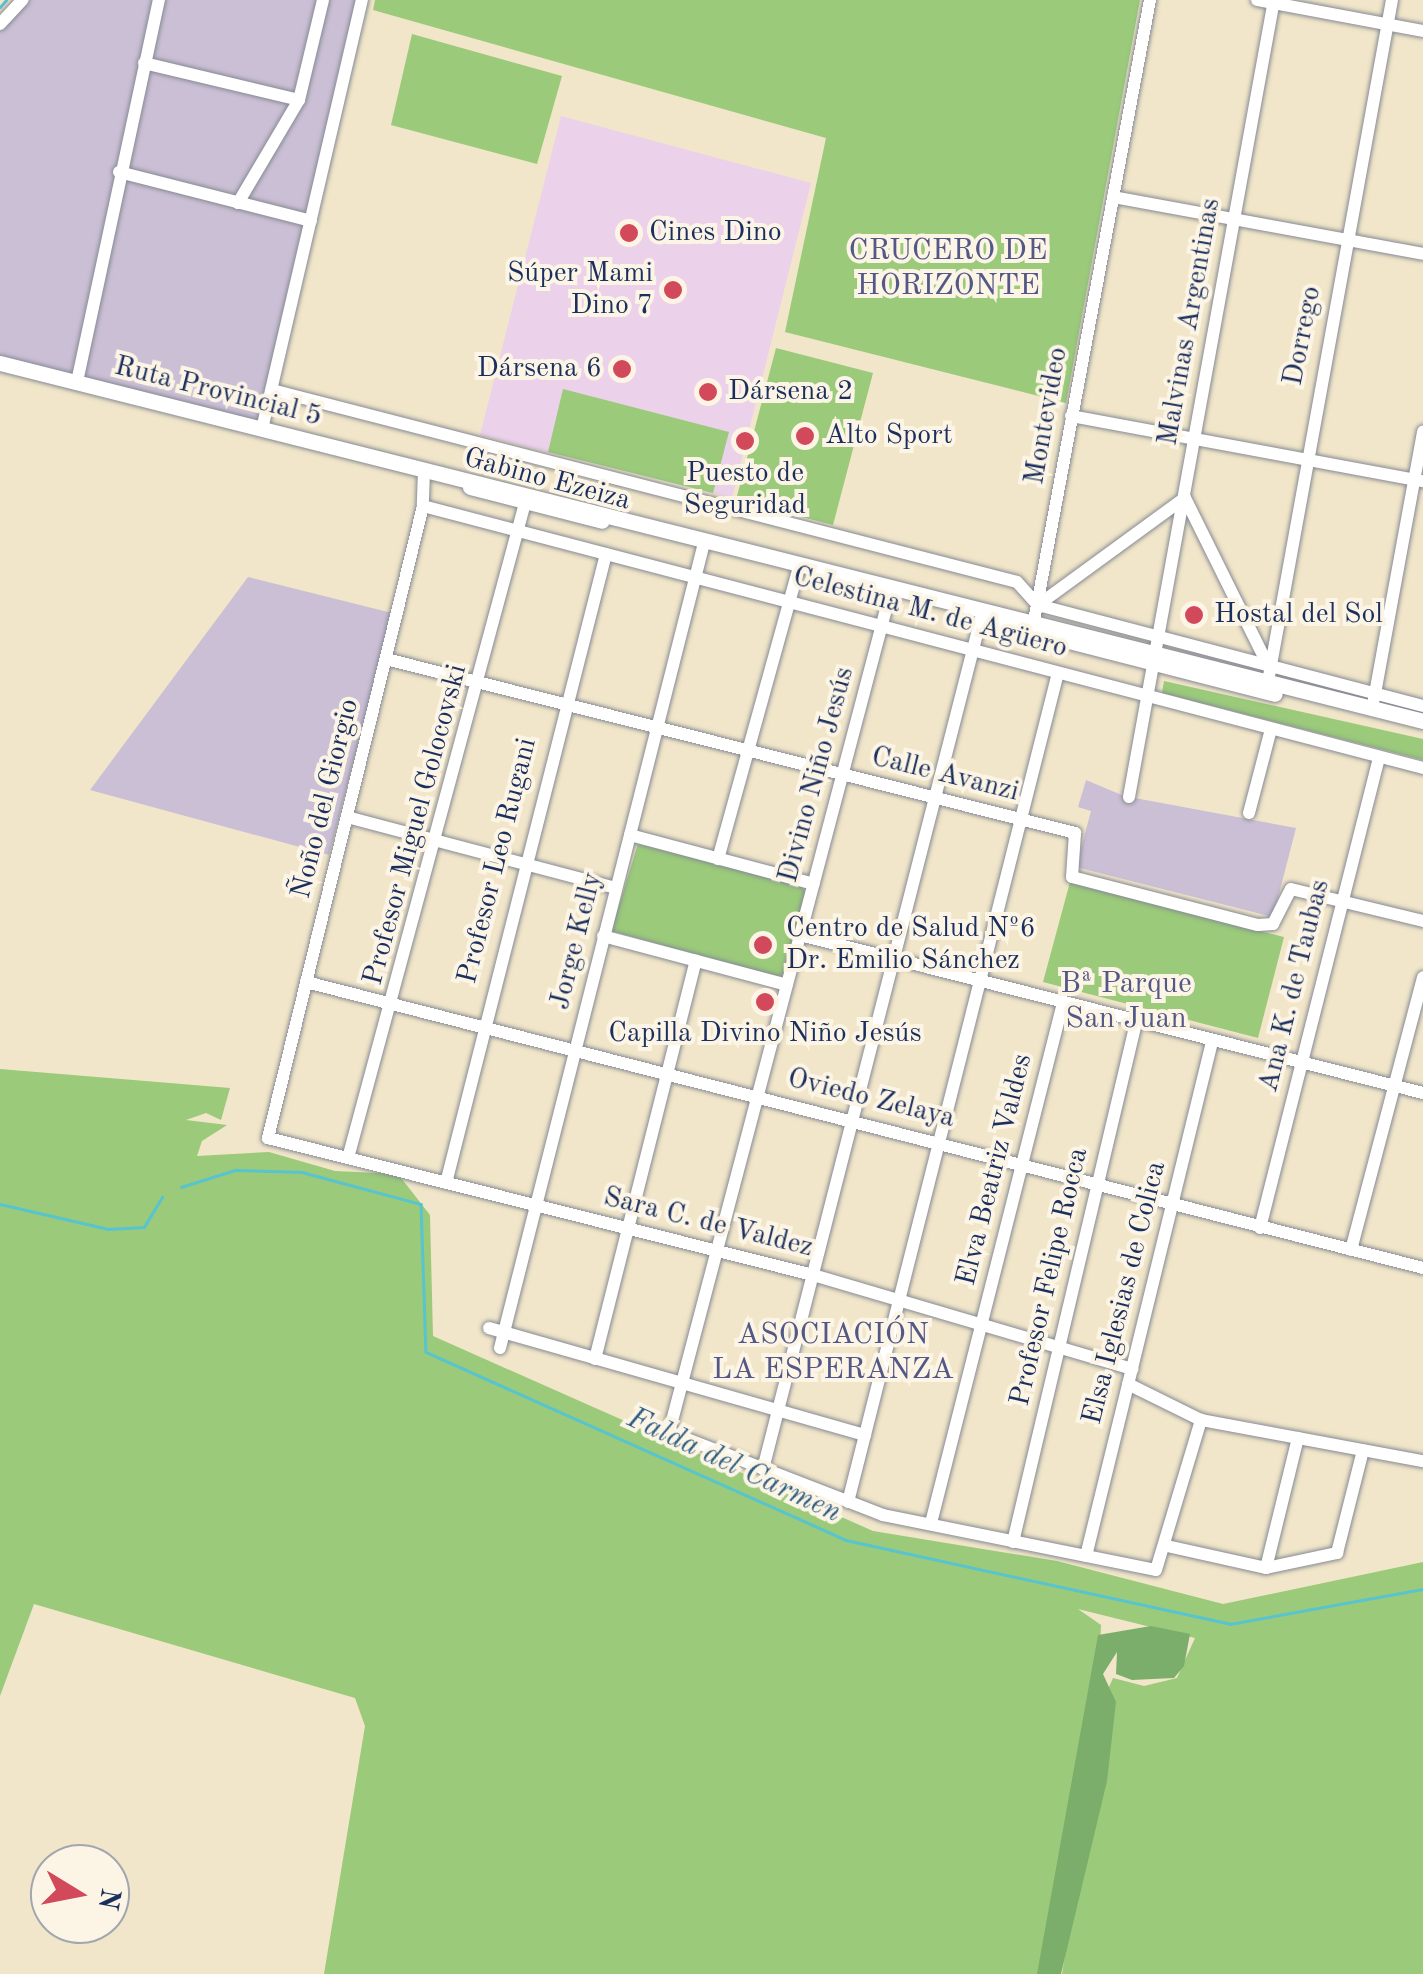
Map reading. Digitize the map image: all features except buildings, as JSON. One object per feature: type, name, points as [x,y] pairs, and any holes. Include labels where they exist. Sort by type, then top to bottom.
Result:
[{"type":"main road","name":"Ruta Provincial 5","points":[[0,363],[424,470]]},
{"type":"main road","name":"Gabino Ezeiza","points":[[424,470],[1036,613],[1158,661],[1269,675],[1374,701],[1423,721]]},
{"type":"main road","name":"Gabino Ezeiza","points":[[424,470],[526,503],[1158,661],[1423,732]]},
{"type":"street","points":[[0,24],[22,0]]},
{"type":"street","points":[[74,382],[159,0]]},
{"type":"street","points":[[238,202],[299,100],[322,0]]},
{"type":"street","points":[[262,429],[362,0]]},
{"type":"street","name":"Montevideo","points":[[1036,613],[1150,0]]},
{"type":"street","points":[[1257,0],[1423,31]]},
{"type":"street","name":"Dorrego","points":[[1269,675],[1392,0]]},
{"type":"street","name":"Malvinas Argentinas","points":[[1129,797],[1158,661],[1274,2]]},
{"type":"street","points":[[144,63],[299,100]]},
{"type":"street","points":[[119,172],[312,221]]},
{"type":"street","points":[[1113,197],[1423,254]]},
{"type":"street","points":[[272,390],[1017,582],[1036,613],[1160,636],[1269,675]]},
{"type":"street","points":[[1072,416],[1419,480]]},
{"type":"street","points":[[1423,431],[1419,480],[1374,701],[1423,706]]},
{"type":"street","name":"Ñoño del Giorgio","points":[[268,1138],[424,506],[424,470]]},
{"type":"street","points":[[1036,613],[1185,498],[1269,675]]},
{"type":"street","name":"Profesor Miguel Golocovski","points":[[348,1158],[395,1004],[526,503]]},
{"type":"street","name":"Celestina M. de Agüero","points":[[424,506],[1423,768]]},
{"type":"street","name":"Jorge Kelly","points":[[500,1348],[703,546]]},
{"type":"street","name":"Profesor Leo Rugani","points":[[446,1183],[562,704],[606,554]]},
{"type":"street","points":[[718,859],[798,571]]},
{"type":"street","name":"Divino Niño Jesús","points":[[763,1469],[669,1432],[890,594]]},
{"type":"street","points":[[981,618],[763,1469],[848,1502],[1013,1542],[1156,1570],[1167,1546],[1200,1420]]},
{"type":"street","name":"Calle Avanzi","points":[[386,659],[1074,834],[1072,877],[1258,925],[1274,924],[1291,889],[1423,921]]},
{"type":"street","points":[[848,1502],[1058,673]]},
{"type":"street","points":[[1249,813],[1271,729]]},
{"type":"street","name":"Ana K. de Taubas","points":[[1260,1228],[1379,757]]},
{"type":"street","points":[[347,817],[616,888]]},
{"type":"street","points":[[630,836],[814,884]]},
{"type":"street","points":[[800,934],[1301,1066],[1423,1093]]},
{"type":"street","points":[[603,936],[787,985]]},
{"type":"street","points":[[595,1358],[696,960]]},
{"type":"street","points":[[1351,1250],[1423,977]]},
{"type":"street","name":"Oviedo Zelaya","points":[[306,982],[1423,1268]]},
{"type":"street","name":"Elva Beatriz Valdes","points":[[931,1523],[1062,1003]]},
{"type":"street","name":"Profesor Felipe Rocca","points":[[1013,1542],[1136,1022]]},
{"type":"street","name":"Elsa Iglesias de Colica","points":[[1086,1556],[1212,1042]]},
{"type":"street","name":"Sara C. de Valdez","points":[[268,1138],[813,1274],[980,1329],[1132,1369]]},
{"type":"street","points":[[489,1328],[865,1435]]},
{"type":"street","points":[[1128,1384],[1200,1420],[1423,1462]]},
{"type":"street","points":[[1266,1568],[1298,1438]]},
{"type":"street","points":[[1167,1546],[1266,1568],[1337,1552],[1363,1450]]},
{"type":"shaded area","points":[[22,0],[360,0],[262,429],[0,362],[0,24]]},
{"type":"shaded area","points":[[561,116],[811,183],[732,498],[480,435]]},
{"type":"shaded area","points":[[248,577],[392,613],[329,855],[90,790]]},
{"type":"shaded area","points":[[1086,780],[1124,796],[1296,828],[1273,917],[1076,867],[1091,811],[1078,807]]},
{"type":"green space","points":[[375,0],[1140,0],[1066,403],[785,332],[826,138],[373,10]]},
{"type":"green space","points":[[412,34],[562,76],[537,164],[391,125]]},
{"type":"green space","name":"Alto Sport","points":[[776,348],[873,373],[833,525],[736,500]]},
{"type":"green space","points":[[563,389],[729,432],[713,493],[548,452]]},
{"type":"green space","points":[[1164,681],[1423,739],[1423,760],[1162,693]]},
{"type":"green space","points":[[638,844],[800,885],[808,895],[787,971],[779,977],[611,931]]},
{"type":"green space","points":[[1070,882],[1284,937],[1258,1038],[1043,982]]},
{"type":"green space","points":[[0,1069],[230,1088],[221,1120],[206,1113],[186,1120],[227,1125],[202,1141],[197,1156],[269,1152],[335,1171],[398,1174],[430,1215],[433,1336],[873,1531],[1057,1561],[1223,1604],[1423,1562],[1423,1974],[1062,1974],[1106,1694],[1113,1678],[1144,1686],[1177,1678],[1195,1638],[1078,1609],[1101,1625],[1100,1647],[1044,1974],[324,1974],[365,1726],[355,1698],[34,1604],[0,1696]]},
{"type":"green space","points":[[1151,1626],[1190,1634],[1184,1666],[1174,1678],[1132,1680],[1116,1674],[1117,1652],[1103,1674],[1116,1702],[1107,1781],[1061,1974],[1037,1974],[1098,1635]]},
{"type":"waterway","points":[[0,7],[6,0]]},
{"type":"waterway","name":"Falda del Carmen","points":[[181,1187],[235,1170],[302,1172],[421,1204],[426,1352],[846,1540],[1230,1624],[1423,1589]]},
{"type":"waterway","name":"Falda del Carmen","points":[[0,1204],[108,1229],[144,1227],[162,1197]]},
{"type":"place","name":"Cines Dino","points":[[629,233]]},
{"type":"place","name":"Súper Mami Dino 7","points":[[673,290]]},
{"type":"place","name":"Dársena 6","points":[[622,369]]},
{"type":"place","name":"Dársena 2","points":[[708,392]]},
{"type":"place","name":"Alto Sport","points":[[805,436]]},
{"type":"place","name":"Puesto de Seguridad","points":[[745,441]]},
{"type":"place","name":"Hostal del Sol","points":[[1194,615]]},
{"type":"place","name":"Centro de Salud Nº6 Dr. Emilio Sánchez","points":[[763,945]]},
{"type":"place","name":"Capilla Divino Niño Jesús","points":[[765,1002]]},
{"type":"district","name":"CRUCERO DE HORIZONTE","points":[[948,268]]},
{"type":"district","name":"Bª Parque San Juan","points":[[1126,1001]]},
{"type":"district","name":"ASOCIACIÓN LA ESPERANZA","points":[[833,1352]]}]
